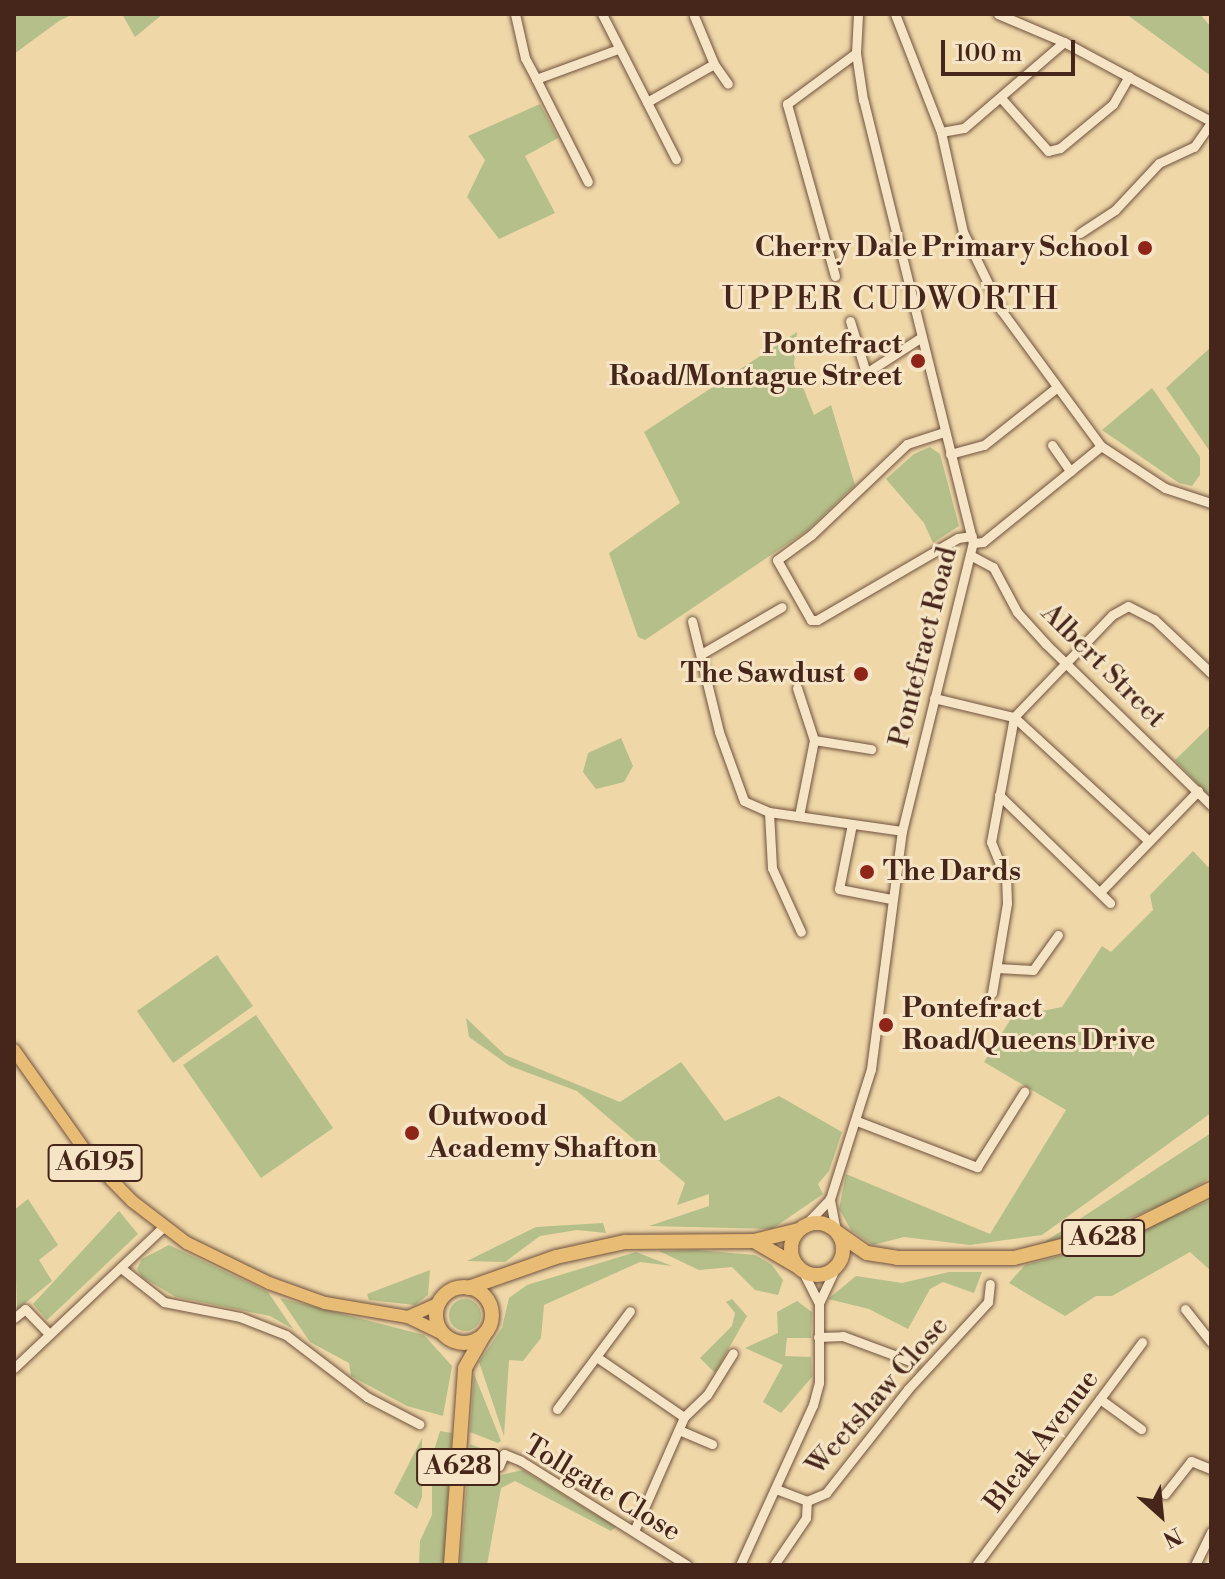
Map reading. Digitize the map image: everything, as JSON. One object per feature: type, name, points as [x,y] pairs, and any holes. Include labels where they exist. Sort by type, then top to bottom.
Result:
[{"type":"highway","name":"A628","points":[[754,1241],[800,1268],[819,1275],[867,1253],[959,1261],[1047,1252],[1130,1229],[1211,1189]]},
{"type":"highway","name":"A628","points":[[439,1303],[451,1291],[625,1242],[685,1237],[754,1241],[821,1223],[867,1253]]},
{"type":"highway","points":[[800,1268],[791,1244],[801,1228]]},
{"type":"highway","points":[[836,1267],[843,1246],[837,1232]]},
{"type":"highway","name":"A628","points":[[451,1565],[465,1368],[485,1333],[491,1310],[512,1273]]},
{"type":"highway","points":[[468,1288],[484,1295],[491,1310]]},
{"type":"highway","points":[[439,1303],[438,1323],[465,1368]]},
{"type":"highway","points":[[447,1337],[472,1342],[485,1333]]},
{"type":"main road","name":"A6195","points":[[14,1050],[92,1160],[163,1227],[269,1283],[325,1303],[408,1317],[447,1337]]},
{"type":"main road","points":[[408,1317],[439,1303]]},
{"type":"street","points":[[515,14],[525,58],[588,182]]},
{"type":"street","points":[[602,14],[676,159]]},
{"type":"street","name":"Pontefract Road","points":[[801,1228],[830,1199],[857,1121],[882,1002],[891,899],[902,831],[972,540],[920,338],[856,53],[858,14]]},
{"type":"street","points":[[895,14],[941,132],[963,232],[1001,310],[1101,446],[1165,488],[1211,503]]},
{"type":"street","points":[[998,14],[1064,42],[1211,122],[1194,147],[1159,163],[1115,210],[1080,233]]},
{"type":"street","points":[[694,16],[714,64],[728,84]]},
{"type":"street","points":[[941,132],[964,128],[1064,42]]},
{"type":"street","points":[[536,79],[618,49]]},
{"type":"street","points":[[835,276],[787,104],[856,53]]},
{"type":"street","points":[[647,102],[714,64]]},
{"type":"street","points":[[1001,98],[1048,151],[1060,148],[1113,104],[1129,76]]},
{"type":"street","points":[[850,321],[866,373],[920,338]]},
{"type":"street","points":[[950,454],[984,445],[1056,388]]},
{"type":"street","points":[[944,432],[907,444],[811,535],[777,560],[807,613],[817,620],[958,538],[983,542],[1101,446]]},
{"type":"street","points":[[1052,445],[1070,471]]},
{"type":"street","name":"Albert Street","points":[[970,555],[993,567],[1022,618],[1211,805]]},
{"type":"street","points":[[703,653],[782,607]]},
{"type":"street","points":[[992,993],[1007,903],[1006,879],[991,842],[1014,717],[1119,609],[1136,607],[1211,673]]},
{"type":"street","points":[[692,621],[703,653],[719,732],[744,801],[769,812],[902,831]]},
{"type":"street","points":[[797,688],[814,740],[799,816]]},
{"type":"street","points":[[934,698],[1014,717],[1149,841]]},
{"type":"street","points":[[814,740],[871,749]]},
{"type":"street","points":[[1100,892],[1198,791]]},
{"type":"street","points":[[999,795],[1110,903]]},
{"type":"street","points":[[769,812],[772,868],[801,932]]},
{"type":"street","points":[[852,824],[839,889],[891,899]]},
{"type":"street","points":[[997,968],[1033,970],[1058,935]]},
{"type":"street","points":[[857,1121],[977,1167],[1024,1092]]},
{"type":"street","name":"Pontefract Road","points":[[830,1199],[837,1232]]},
{"type":"street","points":[[14,1368],[163,1227]]},
{"type":"street","points":[[740,1565],[813,1405],[819,1383],[819,1303],[836,1267]]},
{"type":"street","points":[[121,1268],[164,1302],[240,1317],[286,1335],[367,1397],[419,1424]]},
{"type":"street","points":[[800,1268],[819,1303]]},
{"type":"street","name":"Weetshaw Close","points":[[776,1489],[807,1501],[826,1493],[908,1389],[988,1302],[990,1284]]},
{"type":"street","points":[[14,1318],[25,1309],[49,1334]]},
{"type":"street","points":[[1185,1309],[1211,1342]]},
{"type":"street","points":[[557,1409],[598,1358],[630,1311]]},
{"type":"street","points":[[818,1337],[843,1336],[913,1362]]},
{"type":"street","name":"Bleak Avenue","points":[[976,1565],[1142,1342]]},
{"type":"street","points":[[634,1531],[684,1417],[707,1395],[733,1353]]},
{"type":"street","points":[[598,1358],[684,1417]]},
{"type":"street","points":[[1100,1399],[1141,1429]]},
{"type":"street","points":[[679,1430],[712,1444]]},
{"type":"street","name":"Tollgate Close","points":[[499,1466],[504,1454],[521,1461],[687,1565]]},
{"type":"street","points":[[1165,1494],[1191,1461],[1211,1469]]},
{"type":"street","points":[[774,1565],[806,1518],[807,1501]]},
{"type":"street","points":[[1195,1565],[1211,1532]]},
{"type":"green space","points":[[73,14],[59,21],[14,54],[14,16]]},
{"type":"green space","points":[[122,14],[163,14],[135,37]]},
{"type":"green space","points":[[1126,14],[1200,14],[1211,27],[1211,76]]},
{"type":"green space","points":[[540,104],[558,138],[525,156],[555,213],[499,239],[467,197],[485,160],[468,136]]},
{"type":"green space","points":[[797,332],[794,365],[814,415],[831,405],[855,485],[808,530],[645,640],[638,637],[609,553],[680,503],[644,432]]},
{"type":"green space","points":[[1211,347],[1211,453],[1166,388]]},
{"type":"green space","points":[[1152,388],[1200,457],[1200,475],[1192,486],[1179,483],[1102,430]]},
{"type":"green space","points":[[930,447],[940,454],[959,526],[933,543],[924,523],[886,479],[914,454]]},
{"type":"green space","points":[[1211,725],[1211,798],[1175,760]]},
{"type":"green space","points":[[621,738],[633,766],[624,782],[596,789],[583,772],[588,753]]},
{"type":"green space","points":[[1193,851],[1208,867],[1211,865],[1211,1113],[1042,1235],[970,1245],[904,1237],[873,1245],[851,1230],[839,1209],[846,1174],[990,1234],[1066,1110],[984,1062],[1012,1017],[1062,1007],[1102,946],[1111,952],[1153,910],[1150,895]]},
{"type":"green space","points":[[217,955],[253,1006],[173,1063],[137,1011]]},
{"type":"green space","points":[[256,1015],[333,1128],[261,1178],[183,1065]]},
{"type":"green space","points":[[466,1018],[505,1055],[620,1102],[681,1062],[725,1121],[779,1096],[842,1132],[829,1171],[818,1184],[823,1194],[772,1229],[649,1226],[709,1206],[709,1194],[677,1205],[685,1183],[577,1091],[510,1066],[469,1037]]},
{"type":"green space","points":[[1211,1133],[1211,1177],[1179,1198],[1113,1225],[1043,1243]]},
{"type":"green space","points":[[28,1199],[58,1245],[39,1260],[52,1281],[17,1310],[14,1210]]},
{"type":"green space","points":[[1211,1200],[1211,1271],[1190,1252],[1112,1296],[1096,1296],[1065,1316],[1009,1283],[1025,1265],[1115,1241]]},
{"type":"green space","points":[[119,1211],[138,1234],[47,1320],[33,1304]]},
{"type":"green space","points":[[603,1223],[606,1233],[577,1230],[540,1236],[505,1262],[467,1261],[536,1227]]},
{"type":"green space","points":[[169,1245],[268,1292],[293,1329],[270,1316],[176,1297],[142,1277],[137,1269],[142,1259]]},
{"type":"green space","points":[[696,1250],[755,1255],[772,1265],[783,1280],[778,1295],[755,1290],[732,1267],[699,1270],[659,1251]]},
{"type":"green space","points":[[636,1252],[672,1266],[640,1262],[544,1305],[541,1338],[523,1361],[509,1360],[504,1436],[479,1362],[502,1328],[509,1298],[527,1285]]},
{"type":"green space","points":[[430,1270],[428,1295],[415,1305],[369,1300],[367,1294]]},
{"type":"green space","points":[[949,1272],[982,1272],[974,1293],[943,1282],[930,1289],[908,1329],[869,1309],[828,1299],[856,1276],[902,1283]]},
{"type":"green space","points":[[280,1298],[424,1335],[452,1366],[443,1416],[407,1406],[351,1376],[349,1363],[310,1342]]},
{"type":"green space","points":[[465,1299],[476,1304],[481,1315],[476,1326],[465,1331],[454,1326],[449,1315],[454,1304]]},
{"type":"green space","points":[[732,1299],[747,1316],[715,1373],[700,1358],[732,1326],[735,1313],[726,1302]]},
{"type":"green space","points":[[797,1301],[812,1312],[811,1338],[787,1338],[785,1356],[811,1357],[812,1377],[781,1413],[763,1402],[783,1365],[745,1348],[778,1333],[777,1312]]},
{"type":"green space","points":[[474,1374],[501,1441],[498,1443],[470,1432]]},
{"type":"green space","points":[[440,1431],[452,1433],[444,1565],[419,1565],[420,1541],[432,1515],[432,1457]]},
{"type":"green space","points":[[422,1438],[422,1497],[417,1509],[394,1493]]},
{"type":"green space","points":[[470,1444],[488,1451],[496,1476],[523,1470],[616,1527],[611,1531],[515,1481],[501,1488],[487,1565],[460,1565]]},
{"type":"place","name":"Cherry Dale Primary School","points":[[1145,248]]},
{"type":"place","name":"Pontefract Road/Montague Street","points":[[918,361]]},
{"type":"place","name":"The Sawdust","points":[[861,674]]},
{"type":"place","name":"The Dards","points":[[867,872]]},
{"type":"place","name":"Pontefract Road/Queens Drive","points":[[886,1025]]},
{"type":"place","name":"Outwood Academy Shafton","points":[[412,1133]]},
{"type":"district","name":"UPPER CUDWORTH","points":[[891,299]]}]
